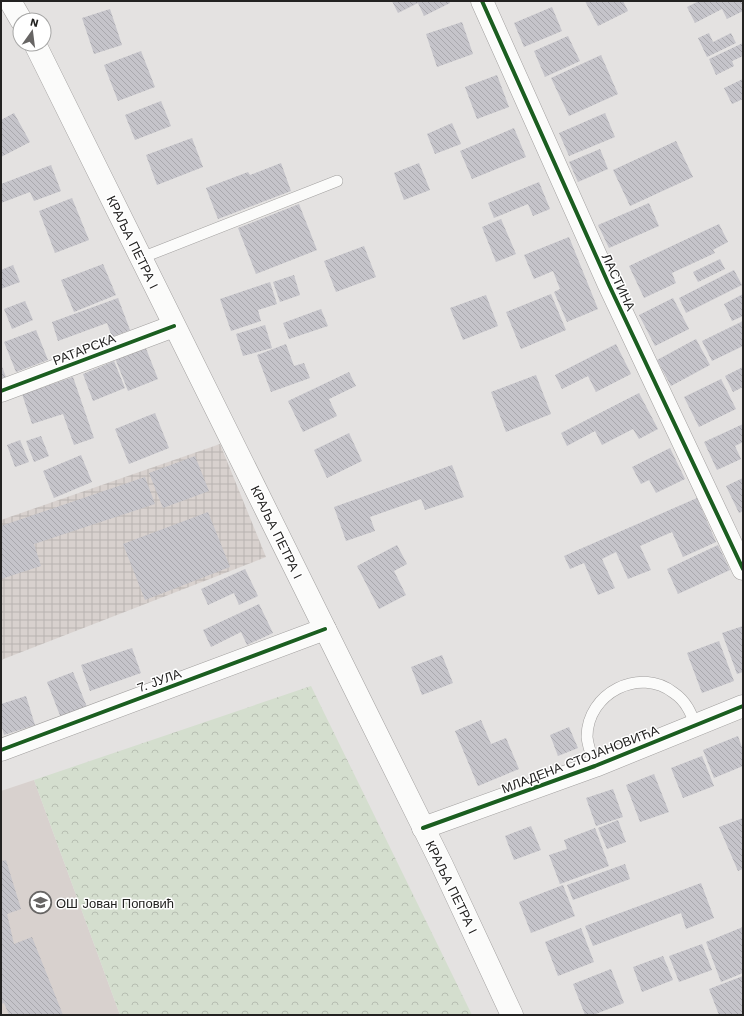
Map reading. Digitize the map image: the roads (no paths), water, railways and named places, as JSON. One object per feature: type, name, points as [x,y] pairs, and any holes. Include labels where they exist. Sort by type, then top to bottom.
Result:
[{"type":"street","points":[[10,1],[16,12]]},
{"type":"street","points":[[23,1],[26,12]]},
{"type":"street","name":"ЛАСТИНА","points":[[482,1],[609,285],[743,569]]},
{"type":"street","name":"КРАЉА ПЕТРА I","points":[[40,52],[423,828],[512,1015]]},
{"type":"street","name":"РАТАРСКА","points":[[1,391],[174,326]]},
{"type":"street","name":"7. ЈУЛА","points":[[1,750],[325,629]]},
{"type":"street","name":"МЛАДЕНА СТОЈАНОВИЋА","points":[[423,828],[595,766],[743,706]]},
{"type":"lane","points":[[141,258],[337,181]]},
{"type":"lane","points":[[595,766],[587,736],[593,713],[599,703],[608,694],[630,683],[641,682],[664,686],[674,692],[689,709],[696,726]]},
{"type":"place","name":"ОШ Јован Поповић","points":[[40,903]]}]
